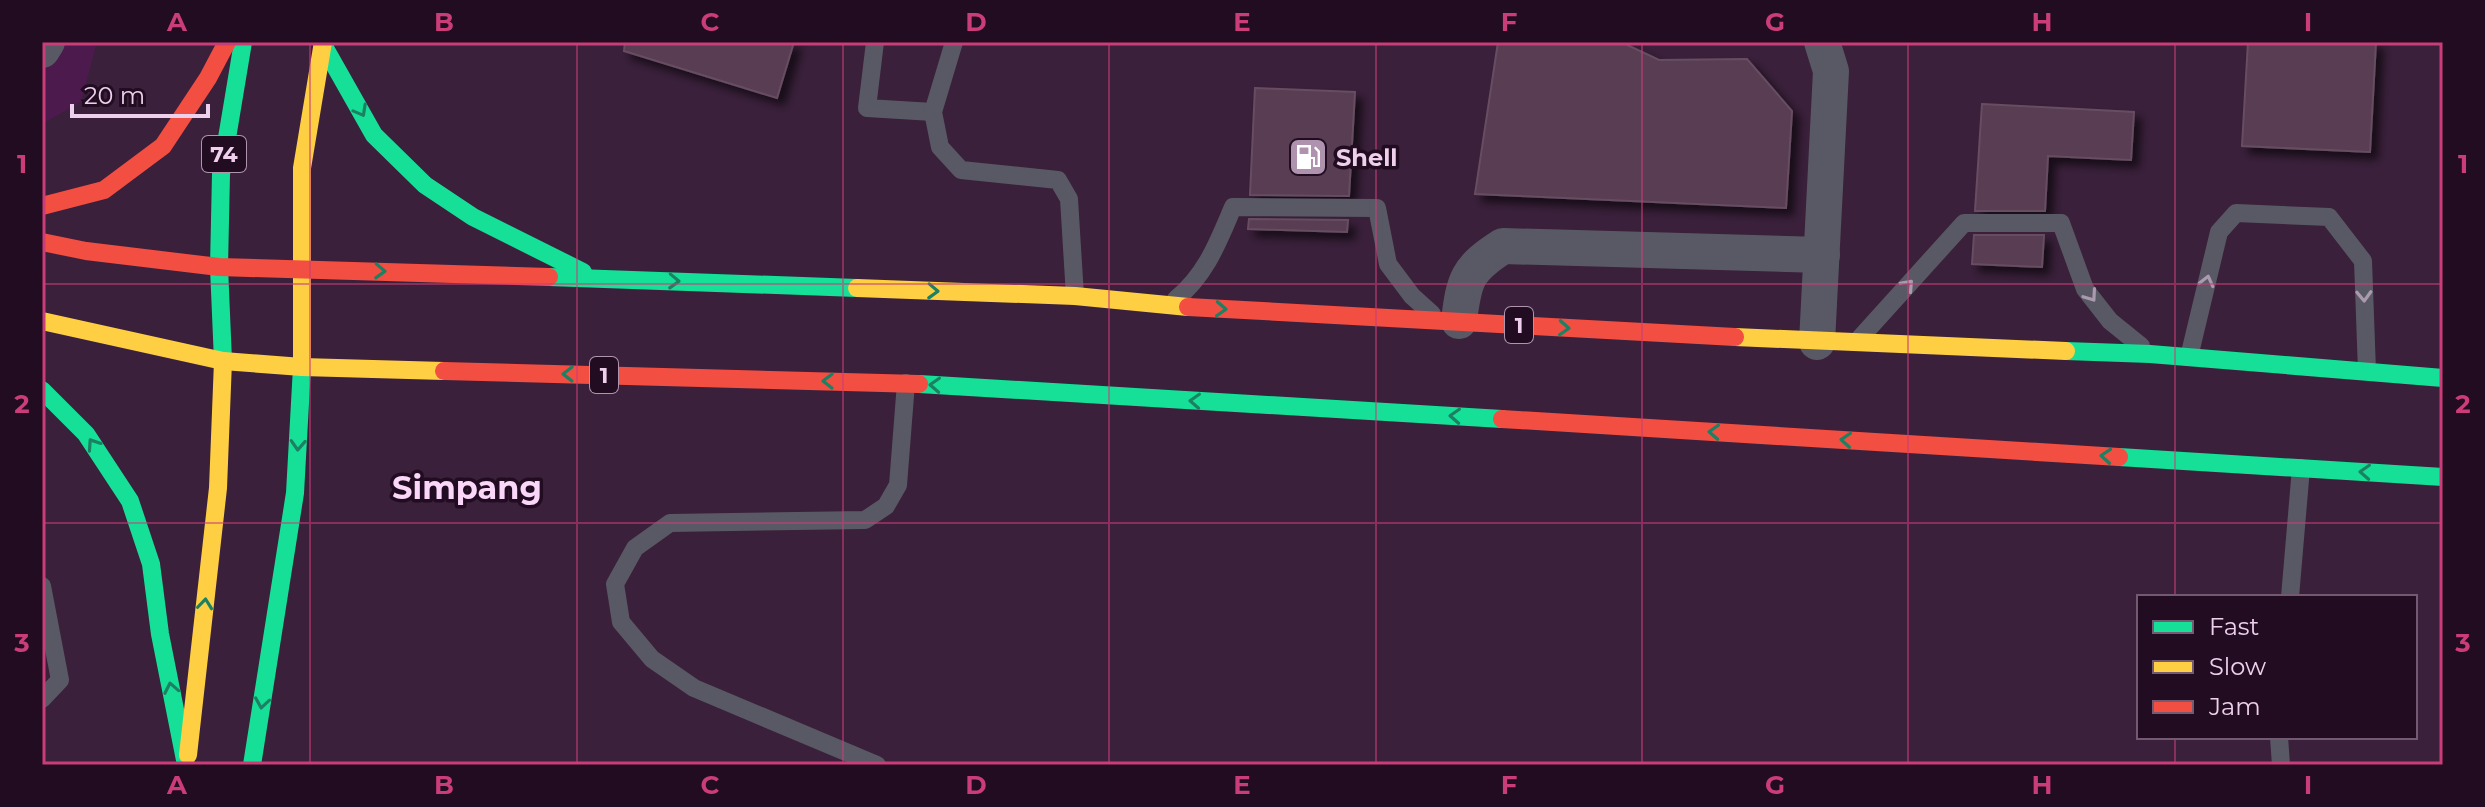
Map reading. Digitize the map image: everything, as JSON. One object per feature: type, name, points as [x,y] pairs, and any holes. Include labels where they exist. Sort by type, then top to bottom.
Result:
[{"type":"main road","points":[[42,206],[104,190],[163,146],[208,78],[227,42]]},
{"type":"main road","name":"74","points":[[187,765],[218,488],[223,361],[219,267],[221,174],[243,42]]},
{"type":"main road","points":[[252,765],[295,493],[302,367],[302,168],[322,43]]},
{"type":"main road","points":[[322,43],[374,135],[425,185],[473,217],[596,279]]},
{"type":"main road","name":"1","points":[[42,242],[86,251],[219,267],[1075,296],[1167,306],[1817,342],[2150,354],[2443,378]]},
{"type":"main road","name":"1","points":[[42,321],[223,361],[302,367],[906,383],[2443,477]]},
{"type":"main road","points":[[42,390],[86,434],[130,501],[151,564],[160,634],[187,765]]},
{"type":"street","points":[[42,50],[47,42]]},
{"type":"street","points":[[1817,342],[1831,71],[1822,42]]},
{"type":"street","points":[[1449,321],[1478,262],[1503,246],[1822,255]]},
{"type":"lane","points":[[875,42],[867,108],[933,112]]},
{"type":"lane","points":[[954,42],[933,112],[940,147],[961,170],[1058,180],[1069,199],[1075,296]]},
{"type":"lane","points":[[1167,306],[1191,287],[1209,261],[1233,207],[1377,208],[1388,264],[1412,296],[1449,321]]},
{"type":"lane","points":[[2189,357],[2219,232],[2236,213],[2329,217],[2363,261],[2367,372]]},
{"type":"lane","points":[[1855,343],[1964,223],[2061,223],[2085,289],[2110,321],[2150,354]]},
{"type":"lane","points":[[877,765],[694,688],[673,674],[652,659],[621,622],[615,584],[635,548],[670,523],[865,520],[886,506],[898,485],[906,383]]},
{"type":"lane","points":[[2290,595],[2301,468]]},
{"type":"lane","points":[[42,586],[60,680],[42,699]]},
{"type":"lane","points":[[2279,739],[2281,765]]},
{"type":"shaded area","points":[[42,42],[97,42],[81,102],[42,124]]},
{"type":"building","points":[[625,42],[794,42],[777,98],[624,51]]},
{"type":"building","points":[[1498,42],[1621,42],[1659,60],[1747,59],[1792,111],[1786,208],[1475,194]]},
{"type":"building","points":[[2248,42],[2376,42],[2370,152],[2242,146]]},
{"type":"building","points":[[1255,88],[1355,92],[1349,196],[1250,195]]},
{"type":"building","points":[[1982,104],[2134,112],[2131,160],[2048,156],[2045,211],[1975,211]]},
{"type":"building","points":[[1249,219],[1348,220],[1347,232],[1248,229]]},
{"type":"building","points":[[1974,235],[2044,235],[2042,267],[1972,264]]},
{"type":"traffic: fast","points":[[223,361],[219,267],[221,174],[243,42]]},
{"type":"traffic: fast","points":[[322,43],[374,135],[425,185],[473,217],[583,272]]},
{"type":"traffic: fast","points":[[549,277],[857,288]]},
{"type":"traffic: fast","points":[[2066,351],[2150,354],[2443,378]]},
{"type":"traffic: fast","points":[[252,765],[295,493],[302,367]]},
{"type":"traffic: fast","points":[[919,384],[1502,419]]},
{"type":"traffic: fast","points":[[42,390],[86,434],[130,501],[151,564],[160,634],[186,765]]},
{"type":"traffic: fast","points":[[2119,457],[2443,477]]},
{"type":"traffic: slow","points":[[302,367],[302,168],[323,42]]},
{"type":"traffic: slow","points":[[857,288],[1075,296],[1188,307]]},
{"type":"traffic: slow","points":[[42,321],[223,361],[302,367],[444,371]]},
{"type":"traffic: slow","points":[[1735,337],[2066,351]]},
{"type":"traffic: slow","points":[[188,755],[218,488],[223,361]]},
{"type":"traffic: jam","points":[[42,206],[104,190],[163,146],[208,78],[227,42]]},
{"type":"traffic: jam","points":[[42,242],[86,251],[219,267],[549,277]]},
{"type":"traffic: jam","points":[[1188,307],[1735,337]]},
{"type":"traffic: jam","points":[[444,371],[919,384]]},
{"type":"traffic: jam","points":[[1502,419],[2119,457]]},
{"type":"place","name":"Shell","points":[[1308,157]]},
{"type":"district","name":"Simpang","points":[[467,487]]}]
